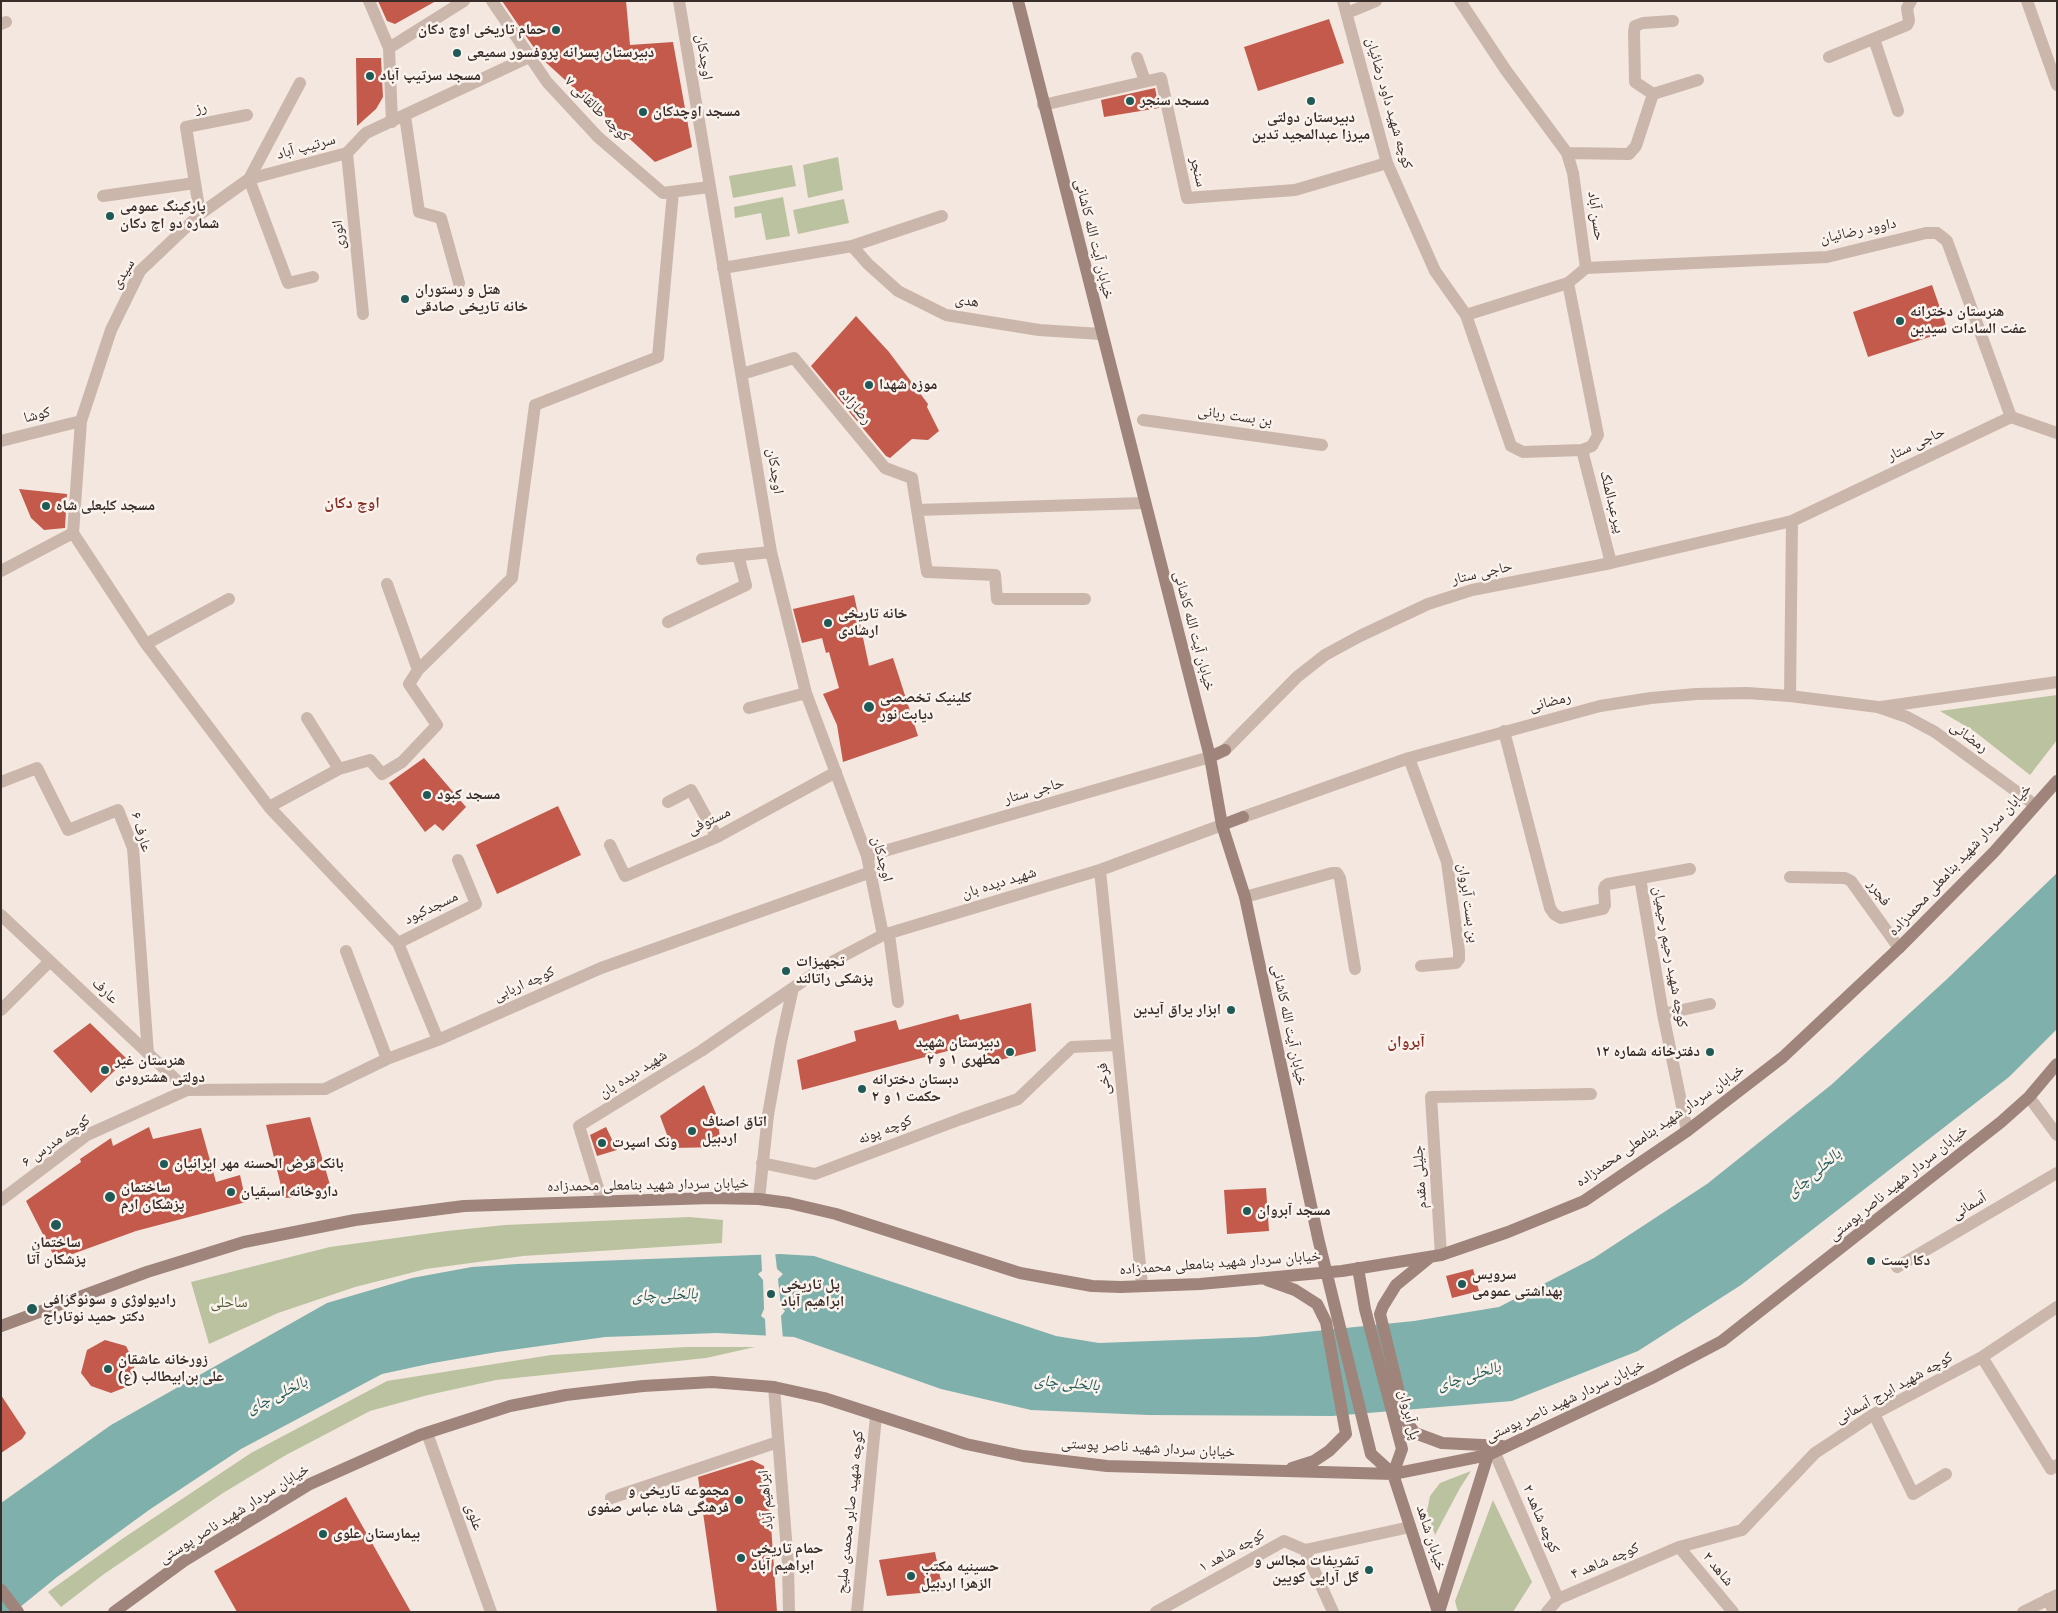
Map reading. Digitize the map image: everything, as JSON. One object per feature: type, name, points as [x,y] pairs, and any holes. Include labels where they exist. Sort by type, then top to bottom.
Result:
[{"type":"main road","name":"خیابان آیت الله کاشانی","points":[[1018,1],[1210,757],[1222,824],[1245,897],[1326,1272]]},
{"type":"main road","points":[[1210,757],[1225,750]]},
{"type":"main road","name":"خیابان سردار شهید بنامعلی محمدزاده","points":[[1,1326],[147,1272],[244,1242],[355,1220],[464,1206],[650,1198],[759,1199],[789,1203],[836,1214],[1020,1273],[1092,1286],[1121,1287],[1200,1284],[1262,1279],[1358,1268],[1436,1256],[1508,1232],[1584,1201],[1686,1131],[1783,1057],[1899,948],[1994,852],[2057,781]]},
{"type":"main road","points":[[1222,824],[1243,817]]},
{"type":"main road","name":"خیابان سردار شهید ناصر پوستی","points":[[114,1612],[184,1561],[310,1484],[427,1433],[510,1406],[566,1395],[643,1386],[712,1382],[774,1387],[824,1398],[966,1444],[1023,1456],[1107,1466],[1392,1474],[1495,1451],[1592,1407],[1722,1342],[1909,1195],[2029,1097],[2057,1064]]},
{"type":"main road","points":[[1436,1256],[1396,1285],[1382,1306],[1380,1314],[1398,1413],[1415,1433],[1442,1443],[1495,1451],[1438,1612]]},
{"type":"main road","name":"پل آبروان","points":[[1358,1268],[1367,1315],[1398,1413],[1402,1449],[1392,1474]]},
{"type":"main road","points":[[1282,1471],[1314,1461],[1329,1451],[1346,1434],[1326,1272]]},
{"type":"main road","points":[[1262,1279],[1295,1290],[1317,1304],[1332,1321],[1371,1454],[1392,1474]]},
{"type":"main road","name":"خیابان شاهد","points":[[1392,1474],[1438,1612]]},
{"type":"main road","points":[[1,1590],[18,1612]]},
{"type":"street","points":[[369,1],[389,48],[392,122]]},
{"type":"street","points":[[389,48],[464,1]]},
{"type":"street","name":"کوچه طالقانی ۷","points":[[492,1],[547,82],[598,137],[663,193],[673,192]]},
{"type":"street","name":"اوچدکان","points":[[679,1],[771,552],[806,693],[867,856],[886,934],[898,1002]]},
{"type":"street","points":[[1345,7],[1376,1]]},
{"type":"street","name":"حسن آباد","points":[[1460,1],[1505,68],[1567,153],[1573,173],[1586,268]]},
{"type":"street","points":[[1829,57],[1907,25],[1909,21],[1907,8],[1911,1]]},
{"type":"street","points":[[2028,1],[2057,85]]},
{"type":"street","name":"کوچه شهید داود رضائیان","points":[[1345,7],[1387,163],[1435,271],[1466,314],[1511,446],[1523,452],[1582,450]]},
{"type":"street","points":[[1653,94],[1635,82],[1635,26],[1643,23],[1673,21]]},
{"type":"street","points":[[1874,39],[1898,111]]},
{"type":"street","name":"سرتیپ آباد","points":[[249,179],[347,154],[366,133],[529,56]]},
{"type":"street","points":[[1043,105],[1066,98],[1145,81],[1137,58]]},
{"type":"street","name":"سنجر","points":[[1145,81],[1160,78],[1187,198],[1295,190],[1387,163]]},
{"type":"street","points":[[1653,94],[1698,80]]},
{"type":"street","name":"سیدی","points":[[74,533],[81,421],[111,330],[140,271],[200,214],[249,179],[300,83]]},
{"type":"street","points":[[1567,153],[1629,154],[1636,146],[1653,94]]},
{"type":"street","name":"رز","points":[[200,214],[186,127],[248,116]]},
{"type":"street","points":[[405,116],[419,212],[441,218],[459,283]]},
{"type":"street","name":"انوری","points":[[347,154],[364,314]]},
{"type":"street","points":[[249,179],[288,283],[313,277]]},
{"type":"street","points":[[103,196],[195,183]]},
{"type":"street","points":[[269,807],[339,769],[370,760],[382,774],[402,762],[437,725],[410,684],[418,670],[512,578],[535,405],[658,357],[673,192],[709,187]]},
{"type":"street","points":[[723,268],[852,246],[942,216]]},
{"type":"street","name":"داوود رضائیان","points":[[1586,268],[1827,256],[1926,233],[1937,233],[1946,241],[2011,417]]},
{"type":"street","name":"هدی","points":[[852,246],[868,264],[898,291],[946,315],[1039,330],[1102,334]]},
{"type":"street","points":[[1466,314],[1568,283],[1586,268]]},
{"type":"street","points":[[1568,283],[1598,435],[1592,446],[1582,450]]},
{"type":"street","name":"رضازاده","points":[[742,374],[794,358],[885,468],[912,478],[927,572],[995,575],[997,599],[1085,599]]},
{"type":"street","points":[[2011,417],[2057,433]]},
{"type":"street","name":"حاجی ستار","points":[[1225,750],[1297,677],[1325,655],[1428,604],[1472,590],[1610,563],[1792,520],[2011,417]]},
{"type":"street","name":"بن بست ربانی","points":[[1143,420],[1322,445]]},
{"type":"street","name":"کوشا","points":[[1,441],[81,421]]},
{"type":"street","name":"پیرعبدالملک","points":[[1582,450],[1610,563]]},
{"type":"street","points":[[917,510],[1144,503]]},
{"type":"street","points":[[1790,696],[1792,520]]},
{"type":"street","points":[[1,571],[74,533],[146,644],[269,807],[398,943]]},
{"type":"street","points":[[702,559],[771,552]]},
{"type":"street","points":[[668,622],[746,586],[738,555]]},
{"type":"street","points":[[387,584],[418,670]]},
{"type":"street","points":[[146,644],[229,599]]},
{"type":"street","name":"رمضانی","points":[[1878,707],[2057,682]]},
{"type":"street","points":[[749,708],[806,693]]},
{"type":"street","name":"رمضانی","points":[[1243,817],[1409,758],[1600,706],[1651,698],[1730,693],[1790,696],[1878,707],[1907,717],[1935,732],[2035,804]]},
{"type":"street","points":[[307,718],[339,769]]},
{"type":"street","name":"کوچه شهید رحیم رحیمیان","points":[[1504,731],[1550,908],[1554,914],[1561,918],[1599,912],[1603,910],[1605,905],[1605,886],[1640,878],[1663,1014],[1686,1131]]},
{"type":"street","name":"حاجی ستار","points":[[867,856],[1210,757]]},
{"type":"street","name":"بن بست آبروان","points":[[1409,758],[1447,862],[1459,951],[1459,959],[1456,963],[1421,966]]},
{"type":"street","name":"عارف ۶","points":[[1,782],[37,768],[68,830],[118,810],[132,848],[148,1054]]},
{"type":"street","name":"مستوفی","points":[[610,845],[625,876],[718,836],[836,772]]},
{"type":"street","points":[[668,802],[691,790],[718,836]]},
{"type":"street","name":"شهید دیده بان","points":[[602,1201],[579,1126],[701,1051],[828,964],[886,934],[1100,870],[1222,824]]},
{"type":"street","name":"مسجدکبود","points":[[438,1040],[398,943],[476,904],[458,860]]},
{"type":"street","points":[[1640,878],[1690,869]]},
{"type":"street","name":"فرخی","points":[[1100,870],[1116,1045],[1142,1285]]},
{"type":"street","name":"کوچه اربابی","points":[[187,1090],[325,1089],[387,1059],[438,1040],[601,968],[871,872]]},
{"type":"street","points":[[1245,897],[1262,891],[1337,873],[1340,878],[1355,969]]},
{"type":"street","name":"فجرر","points":[[1790,877],[1845,878],[1851,881],[1899,948]]},
{"type":"street","name":"عارف","points":[[1,915],[187,1090]]},
{"type":"street","points":[[346,952],[387,1059]]},
{"type":"street","points":[[1,1010],[50,961]]},
{"type":"street","points":[[759,1199],[762,1163],[781,1042],[793,988]]},
{"type":"street","points":[[1663,1014],[1710,1004]]},
{"type":"street","name":"کوچه پونه","points":[[762,1163],[815,1174],[1018,1100],[1072,1047],[1116,1045]]},
{"type":"street","name":"کوچه مدرس ۶","points":[[1,1200],[87,1136],[187,1090]]},
{"type":"street","name":"جلیلی مقدم","points":[[1436,1256],[1431,1097],[1591,1094]]},
{"type":"street","points":[[2029,1097],[2057,1135]]},
{"type":"street","name":"آسمانی","points":[[1897,1267],[2057,1173]]},
{"type":"street","name":"کوچه شهید ایرج آسمانی","points":[[1679,1547],[1742,1530],[1815,1453],[1874,1414],[1982,1357],[2057,1307]]},
{"type":"street","points":[[1982,1357],[2051,1469],[2057,1465]]},
{"type":"street","name":"ابراهیم آباد","points":[[774,1387],[790,1612]]},
{"type":"street","points":[[1874,1414],[1913,1494],[1946,1474]]},
{"type":"street","name":"کوچه شهید صابر محمدی ملیح","points":[[857,1612],[876,1416]]},
{"type":"street","name":"علوی","points":[[427,1433],[491,1612]]},
{"type":"street","points":[[611,1498],[778,1442]]},
{"type":"street","name":"کوچه شاهد ۲","points":[[1495,1451],[1558,1599]]},
{"type":"street","points":[[1333,1612],[1305,1550],[1410,1527]]},
{"type":"street","name":"کوچه شاهد ۱","points":[[1158,1611],[1284,1541],[1305,1550]]},
{"type":"street","name":"کوچه شاهد ۴","points":[[1548,1612],[1558,1599],[1679,1547]]},
{"type":"street","name":"شاهد ۲","points":[[1679,1547],[1732,1612]]},
{"type":"street","points":[[2023,1612],[2052,1597],[2054,1612]]},
{"type":"green space","points":[[838,157],[843,190],[808,198],[803,165]]},
{"type":"green space","points":[[792,165],[796,186],[733,198],[729,176]]},
{"type":"green space","points":[[783,197],[790,236],[766,240],[761,213],[735,218],[734,207]]},
{"type":"green space","points":[[844,199],[849,223],[798,234],[793,210]]},
{"type":"green space","points":[[2057,695],[2057,740],[2030,775],[1974,731],[1940,711]]},
{"type":"green space","name":"ساحلی","points":[[689,1217],[723,1220],[722,1243],[523,1256],[426,1269],[355,1287],[278,1313],[209,1344],[191,1282],[330,1247],[447,1231],[505,1225]]},
{"type":"green space","points":[[686,1347],[755,1347],[706,1358],[496,1380],[428,1395],[370,1411],[286,1455],[223,1493],[104,1574],[61,1607],[48,1592],[122,1539],[251,1453],[387,1381],[551,1355]]},
{"type":"green space","points":[[1471,1471],[1435,1535],[1427,1511],[1430,1496],[1440,1483]]},
{"type":"green space","points":[[1493,1500],[1532,1582],[1513,1612],[1458,1612],[1455,1601]]},
{"type":"water","name":"بالخلی چای","points":[[2057,873],[2057,1029],[2009,1077],[1741,1285],[1638,1351],[1512,1401],[1332,1416],[1148,1415],[1031,1410],[941,1389],[794,1337],[717,1333],[605,1337],[497,1352],[382,1374],[241,1449],[149,1510],[57,1577],[14,1612],[1,1612],[1,1503],[111,1425],[327,1303],[412,1278],[472,1267],[517,1264],[780,1254],[814,1256],[1056,1336],[1099,1343],[1257,1337],[1414,1321],[1499,1307],[1594,1258],[1707,1184],[1831,1085],[1946,980]]},
{"type":"pier","points":[[761,1252],[775,1252],[777,1269],[783,1274],[778,1279],[781,1307],[785,1311],[781,1316],[783,1339],[766,1338],[765,1319],[761,1316],[764,1309],[763,1280],[758,1274],[762,1271]]},
{"type":"building","points":[[378,1],[436,1],[395,24],[387,21]]},
{"type":"building","name":"مسجد اوچدکان","points":[[502,1],[626,1],[630,45],[673,42],[692,147],[655,162],[541,58]]},
{"type":"building","points":[[1329,19],[1344,63],[1258,91],[1244,47]]},
{"type":"building","name":"مسجد سرتیپ آباد","points":[[356,58],[381,58],[383,97],[376,109],[357,126]]},
{"type":"building","name":"مسجد سنجر","points":[[1155,88],[1159,108],[1104,117],[1101,100]]},
{"type":"building","name":"هنرستان دخترانه عفت السادات سیدین","points":[[1932,285],[1948,331],[1868,357],[1853,312]]},
{"type":"building","name":"موزه شهدا","points":[[856,316],[889,352],[928,404],[927,407],[939,431],[928,440],[912,439],[890,458],[886,456],[811,366]]},
{"type":"building","name":"مسجد کلبعلی شاه","points":[[19,489],[67,494],[65,528],[44,530],[31,518]]},
{"type":"building","name":"کلینیک تخصصی دیابت نور","points":[[854,595],[869,666],[893,658],[918,736],[843,762],[837,725],[823,694],[839,688],[829,652],[826,653],[822,638],[802,643],[793,609]]},
{"type":"building","name":"مسجد کبود","points":[[424,758],[466,807],[443,831],[435,824],[425,832],[389,783]]},
{"type":"building","points":[[558,806],[581,855],[497,894],[476,845]]},
{"type":"building","points":[[1031,1003],[1036,1051],[988,1063],[982,1045],[971,1048],[970,1045],[802,1090],[797,1060],[856,1041],[854,1031],[896,1020],[899,1030],[958,1014],[960,1020]]},
{"type":"building","name":"هنرستان غیر دولتی هشترودی","points":[[90,1023],[127,1059],[91,1093],[53,1051]]},
{"type":"building","name":"اتاق اصناف اردبیل","points":[[704,1085],[716,1114],[722,1147],[672,1148],[660,1116]]},
{"type":"building","points":[[310,1117],[333,1195],[284,1198],[266,1125]]},
{"type":"building","points":[[149,1127],[153,1139],[201,1128],[216,1182],[240,1175],[246,1202],[136,1231],[56,1260],[26,1201],[81,1162],[80,1159],[111,1138],[113,1146]]},
{"type":"building","name":"ونک اسپرت","points":[[606,1127],[617,1150],[597,1156],[590,1135]]},
{"type":"building","name":"مسجد آبروان","points":[[1266,1188],[1269,1231],[1227,1234],[1224,1190]]},
{"type":"building","name":"سرویس بهداشتی عمومی","points":[[1473,1269],[1479,1291],[1452,1298],[1446,1276]]},
{"type":"building","name":"زورخانه عاشقان علی بن‌ابیطالب (ع)","points":[[105,1340],[126,1346],[135,1364],[129,1386],[111,1393],[91,1386],[81,1373],[87,1350]]},
{"type":"building","points":[[1,1395],[26,1433],[22,1439],[1,1453]]},
{"type":"building","name":"حمام تاریخی ابراهیم آباد","points":[[752,1460],[764,1466],[771,1525],[777,1612],[717,1612],[698,1477]]},
{"type":"building","name":"بیمارستان علوی","points":[[346,1497],[411,1612],[237,1612],[214,1571]]},
{"type":"building","name":"حسینیه مکتب الزهرا اردبیل","points":[[935,1552],[943,1591],[887,1596],[879,1560]]},
{"type":"place","name":"حمام تاریخی اوچ دکان","points":[[556,30]]},
{"type":"place","name":"دبیرستان پسرانه پروفسور سمیعی","points":[[457,53]]},
{"type":"place","name":"مسجد سرتیپ آباد","points":[[370,76]]},
{"type":"place","name":"مسجد سنجر","points":[[1130,101]]},
{"type":"place","name":"دبیرستان دولتی میرزا عبدالمجید تدین","points":[[1311,101]]},
{"type":"place","name":"مسجد اوچدکان","points":[[643,112]]},
{"type":"place","name":"پارکینگ عمومی شماره دو اچ دکان","points":[[110,216]]},
{"type":"place","name":"هتل و رستوران خانه تاریخی صادقی","points":[[405,299]]},
{"type":"place","name":"هنرستان دخترانه عفت السادات سیدین","points":[[1900,321]]},
{"type":"place","name":"موزه شهدا","points":[[869,385]]},
{"type":"place","name":"مسجد کلبعلی شاه","points":[[46,506]]},
{"type":"place","name":"خانه تاریخی ارشادی","points":[[828,623]]},
{"type":"place","name":"کلینیک تخصصی دیابت نور","points":[[869,707]]},
{"type":"place","name":"مسجد کبود","points":[[427,795]]},
{"type":"place","name":"تجهیزات پزشکی راتالند","points":[[786,971]]},
{"type":"place","name":"ابزار یراق آیدین","points":[[1231,1010]]},
{"type":"place","name":"دبیرستان شهید مطهری ۱ و ۲","points":[[1010,1052]]},
{"type":"place","name":"دفترخانه شماره ۱۲","points":[[1710,1052]]},
{"type":"place","name":"هنرستان غیر دولتی هشترودی","points":[[105,1070]]},
{"type":"place","name":"دبستان دخترانه حکمت ۱ و ۲","points":[[862,1089]]},
{"type":"place","name":"اتاق اصناف اردبیل","points":[[692,1131]]},
{"type":"place","name":"ونک اسپرت","points":[[602,1143]]},
{"type":"place","name":"بانک قرض الحسنه مهر ایرانیان","points":[[164,1164]]},
{"type":"place","name":"داروخانه اسبقیان","points":[[231,1192]]},
{"type":"place","name":"ساختمان پزشکان ارم","points":[[110,1197]]},
{"type":"place","name":"مسجد آبروان","points":[[1247,1211]]},
{"type":"place","name":"ساختمان پزشکان آتا","points":[[56,1225]]},
{"type":"place","name":"دکا پست","points":[[1871,1261]]},
{"type":"place","name":"سرویس بهداشتی عمومی","points":[[1462,1284]]},
{"type":"place","name":"پل تاریخی ابراهیم آباد","points":[[771,1294]]},
{"type":"place","name":"رادیولوژی و سونوگرافی دکتر حمید نوتاراج","points":[[32,1309]]},
{"type":"place","name":"زورخانه عاشقان علی بن‌ابیطالب (ع)","points":[[108,1369]]},
{"type":"place","name":"مجموعه تاریخی و فرهنگی شاه عباس صفوی","points":[[739,1500]]},
{"type":"place","name":"بیمارستان علوی","points":[[323,1534]]},
{"type":"place","name":"حمام تاریخی ابراهیم آباد","points":[[741,1558]]},
{"type":"place","name":"تشریفات مجالس و گل آرایی کویین","points":[[1369,1570]]},
{"type":"place","name":"حسینیه مکتب الزهرا اردبیل","points":[[911,1576]]},
{"type":"district","name":"اوچ دکان","points":[[352,503]]},
{"type":"district","name":"آبروان","points":[[1406,1042]]}]
